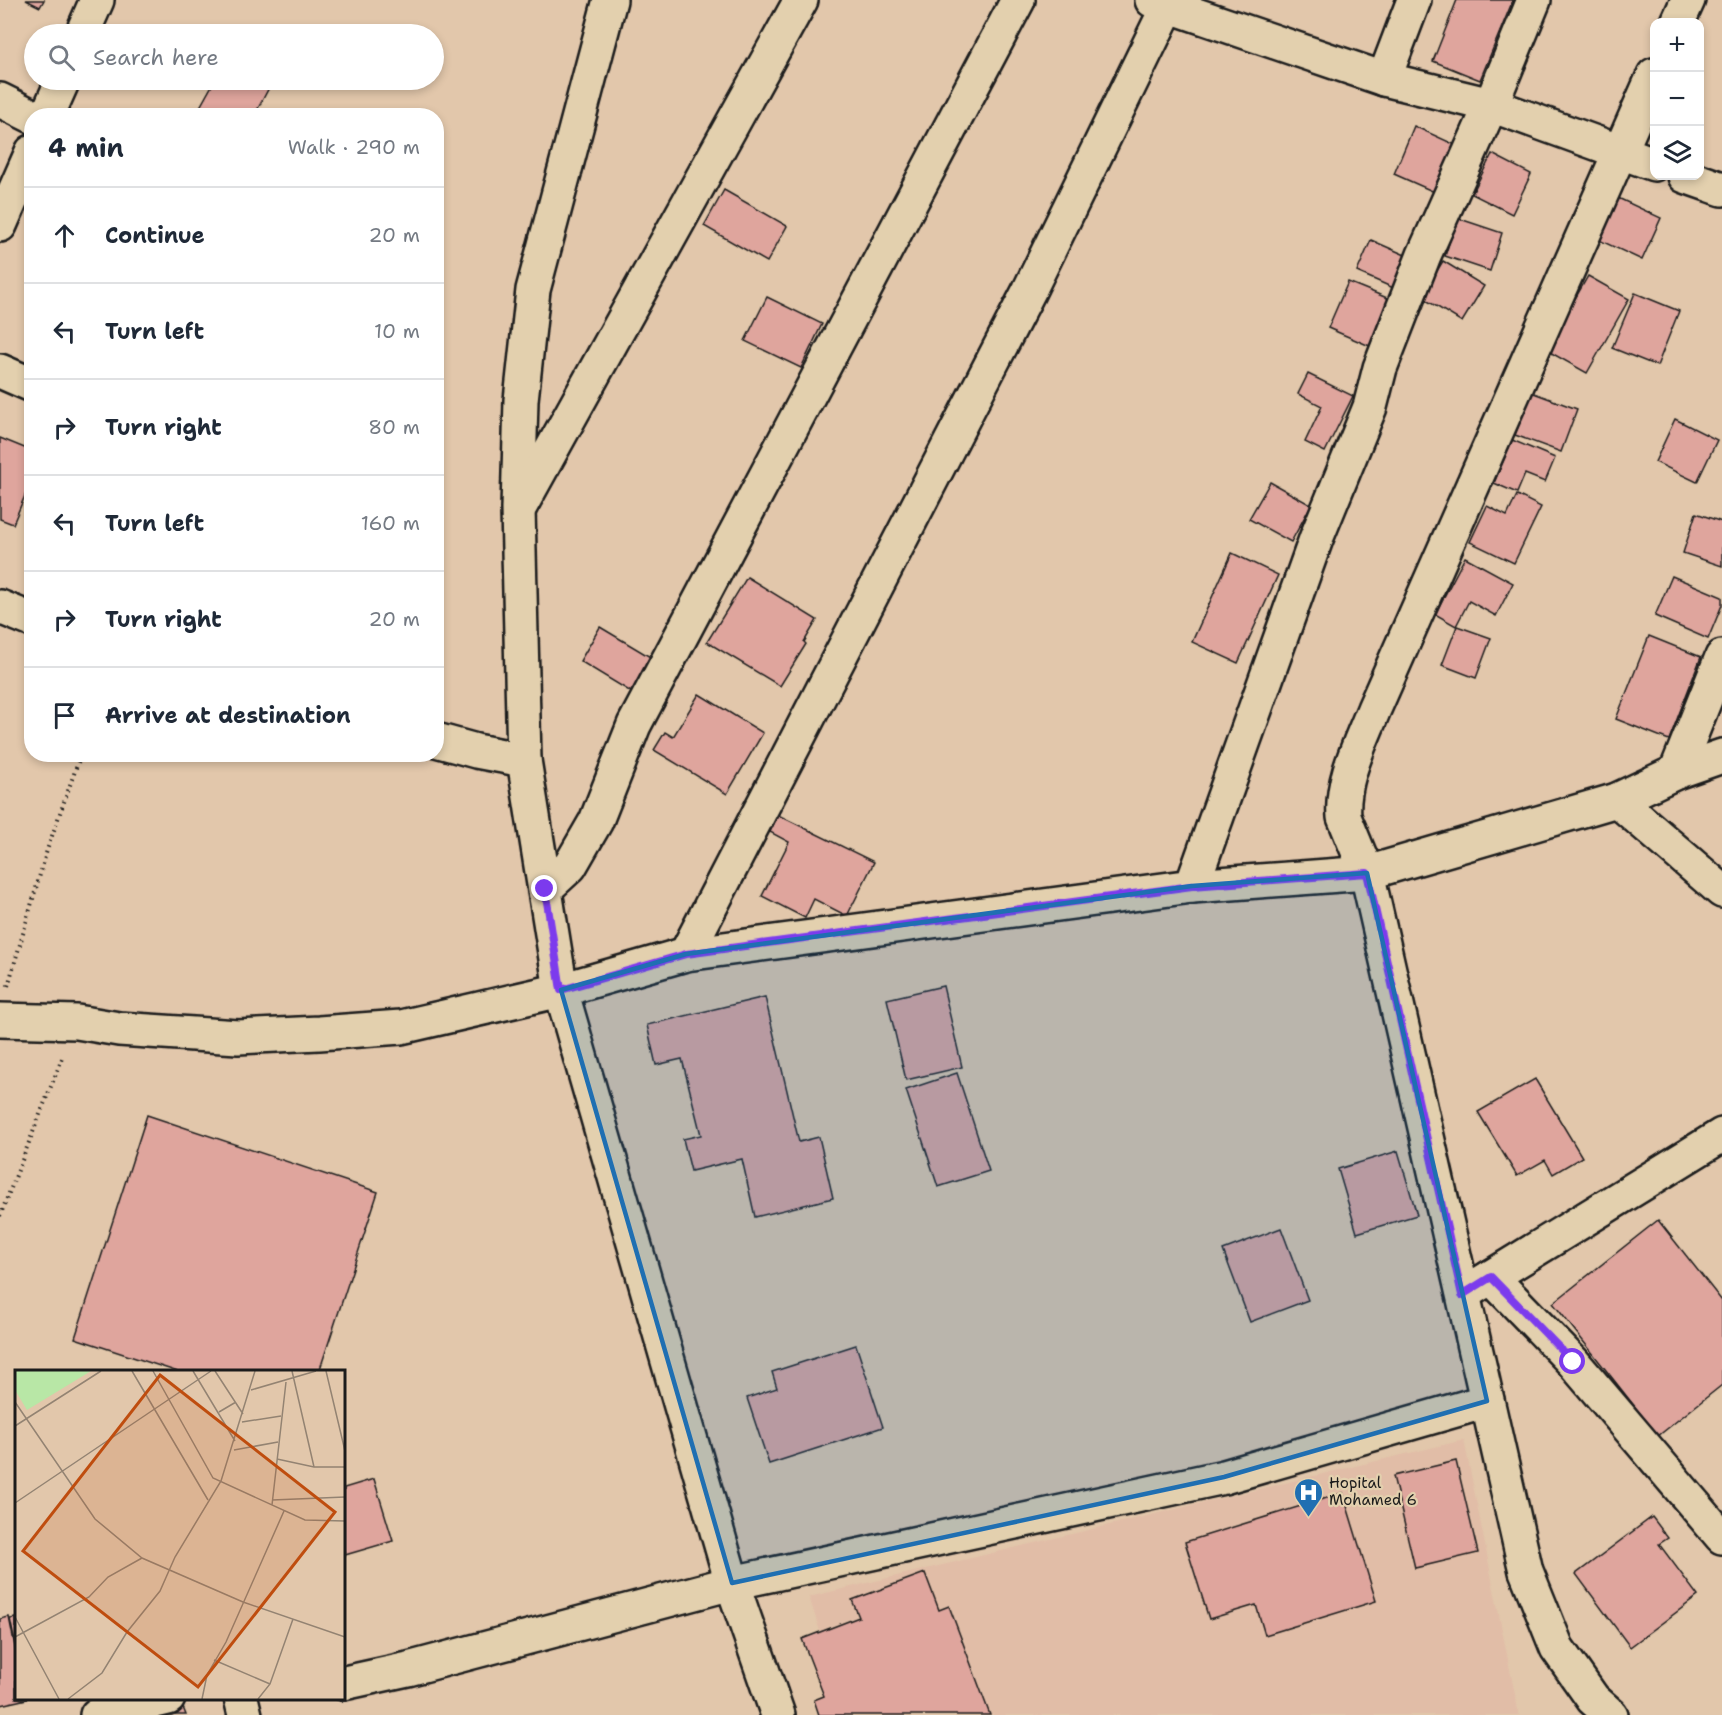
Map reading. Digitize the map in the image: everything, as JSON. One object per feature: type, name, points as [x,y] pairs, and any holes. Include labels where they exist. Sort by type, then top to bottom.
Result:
[{"type":"street","points":[[86,24],[97,0]]},
{"type":"street","points":[[610,0],[533,290],[521,400],[519,509],[524,760],[561,990],[732,1583],[778,1715]]},
{"type":"street","points":[[519,509],[801,0]]},
{"type":"street","points":[[545,889],[570,866],[596,821],[634,725],[1018,0]]},
{"type":"street","points":[[1384,79],[1414,0]]},
{"type":"street","points":[[1192,886],[1316,539],[1370,407],[1380,368],[1424,255],[1491,105],[1534,0]]},
{"type":"street","points":[[1680,18],[1688,0]]},
{"type":"street","points":[[686,954],[1029,291],[1164,2],[1384,79],[1491,105],[1650,163]]},
{"type":"street","points":[[1611,1715],[1593,1699],[1557,1648],[1526,1571],[1367,873],[1344,818],[1344,798],[1348,776],[1374,709],[1650,84]]},
{"type":"street","points":[[51,108],[59,90]]},
{"type":"street","points":[[0,100],[24,112]]},
{"type":"street","points":[[0,225],[24,170]]},
{"type":"street","points":[[1696,180],[1722,189]]},
{"type":"street","points":[[0,371],[24,382]]},
{"type":"street","points":[[0,606],[24,616]]},
{"type":"street","points":[[1676,772],[1722,657]]},
{"type":"street","points":[[444,742],[524,760]]},
{"type":"street","points":[[3,1006],[119,1029],[238,1037],[320,1034],[401,1026],[561,990],[686,954],[1192,886],[1367,873],[1617,800],[1676,772],[1722,756]]},
{"type":"street","points":[[1617,800],[1722,891]]},
{"type":"street","points":[[1462,1295],[1722,1135]]},
{"type":"street","points":[[1491,1277],[1573,1362],[1722,1537]]},
{"type":"street","points":[[345,1683],[408,1669],[732,1583],[1224,1477],[1487,1401]]},
{"type":"street","points":[[97,1715],[160,1700]]},
{"type":"street","points":[[242,1700],[245,1715]]},
{"type":"path","points":[[3,1006],[47,850],[78,762]]},
{"type":"path","points":[[0,1216],[77,1022]]},
{"type":"highlighted area","points":[[1367,873],[1487,1401],[1224,1477],[732,1583],[561,990],[686,954],[1192,886]]},
{"type":"shaded area","name":"Hopital Mohamed 6","points":[[1464,1440],[1519,1715],[847,1715],[809,1597]]},
{"type":"building","points":[[26,0],[44,0],[40,7]]},
{"type":"building","points":[[1457,0],[1513,0],[1480,80],[1433,61]]},
{"type":"building","points":[[209,90],[268,90],[258,108],[199,108]]},
{"type":"building","points":[[1414,126],[1460,147],[1439,194],[1394,174]]},
{"type":"building","points":[[1492,154],[1531,174],[1512,214],[1472,194]]},
{"type":"building","points":[[724,190],[787,226],[767,262],[704,226]]},
{"type":"building","points":[[1618,198],[1661,218],[1642,260],[1599,240]]},
{"type":"building","points":[[1457,218],[1502,233],[1490,271],[1445,256]]},
{"type":"building","points":[[1371,240],[1412,258],[1398,290],[1357,272]]},
{"type":"building","points":[[1443,261],[1484,286],[1462,322],[1421,297]]},
{"type":"building","points":[[1588,276],[1629,299],[1587,373],[1546,350]]},
{"type":"building","points":[[1348,282],[1392,300],[1372,347],[1328,328]]},
{"type":"building","points":[[1635,293],[1679,311],[1657,366],[1612,348]]},
{"type":"building","points":[[767,297],[822,324],[801,368],[745,341]]},
{"type":"building","points":[[1308,374],[1353,396],[1325,452],[1305,442],[1322,406],[1298,394]]},
{"type":"building","points":[[1531,392],[1577,409],[1561,452],[1515,435]]},
{"type":"building","points":[[1675,419],[1717,440],[1697,482],[1655,462]]},
{"type":"building","points":[[0,438],[24,448],[24,498],[13,524],[0,519]]},
{"type":"building","points":[[1512,440],[1555,458],[1545,482],[1525,474],[1517,493],[1494,483]]},
{"type":"building","points":[[1270,482],[1311,505],[1291,542],[1249,519]]},
{"type":"building","points":[[1517,495],[1541,507],[1514,563],[1470,542],[1487,506],[1507,516]]},
{"type":"building","points":[[1696,513],[1722,522],[1722,566],[1683,553]]},
{"type":"building","points":[[1232,553],[1278,575],[1238,663],[1192,642]]},
{"type":"building","points":[[1465,557],[1513,583],[1496,616],[1469,601],[1456,626],[1435,614]]},
{"type":"building","points":[[1672,576],[1722,597],[1722,605],[1708,639],[1655,616]]},
{"type":"building","points":[[747,577],[817,620],[804,642],[806,644],[780,686],[707,642]]},
{"type":"building","points":[[1457,626],[1491,638],[1476,678],[1442,665]]},
{"type":"building","points":[[600,627],[652,658],[631,692],[580,661]]},
{"type":"building","points":[[1649,636],[1701,657],[1669,740],[1616,719]]},
{"type":"building","points":[[699,694],[763,733],[727,794],[654,750],[665,732],[673,737]]},
{"type":"building","points":[[778,815],[874,862],[847,916],[814,899],[805,918],[762,896],[789,842],[770,832]]},
{"type":"building","points":[[943,986],[962,1067],[906,1080],[887,999]]},
{"type":"building","points":[[765,997],[799,1142],[819,1137],[833,1198],[755,1217],[742,1159],[691,1171],[683,1139],[701,1135],[682,1059],[656,1065],[647,1025]]},
{"type":"building","points":[[957,1073],[989,1171],[938,1187],[906,1090]]},
{"type":"building","points":[[1535,1079],[1582,1157],[1553,1174],[1545,1160],[1517,1176],[1478,1112]]},
{"type":"building","points":[[147,1115],[378,1192],[320,1370],[172,1370],[75,1338]]},
{"type":"building","points":[[1398,1151],[1417,1215],[1357,1233],[1338,1169]]},
{"type":"building","points":[[1658,1220],[1722,1301],[1722,1385],[1658,1436],[1553,1303]]},
{"type":"building","points":[[1281,1228],[1308,1300],[1250,1322],[1223,1250]]},
{"type":"building","points":[[856,1345],[883,1427],[769,1464],[747,1398],[777,1388],[772,1372]]},
{"type":"building","points":[[1456,1461],[1478,1553],[1415,1568],[1393,1476]]},
{"type":"building","points":[[374,1479],[393,1541],[345,1555],[345,1488]]},
{"type":"building","points":[[1343,1493],[1376,1601],[1265,1635],[1256,1605],[1209,1619],[1185,1542]]},
{"type":"building","points":[[1652,1517],[1668,1538],[1659,1544],[1698,1596],[1630,1647],[1576,1574]]},
{"type":"building","points":[[925,1573],[939,1610],[949,1606],[990,1715],[819,1715],[814,1700],[824,1696],[802,1639],[859,1617],[852,1600]]},
{"type":"building","points":[[9,1617],[15,1647],[15,1700],[22,1700],[0,1705],[0,1619]]},
{"type":"building","points":[[15,1618],[15,1642],[10,1619]]},
{"type":"building","points":[[182,1705],[186,1715],[145,1715]]},
{"type":"place","name":"Hopital Mohamed 6","points":[[1308,1518]]},
{"type":"route","points":[[545,889],[561,990],[686,954],[1192,886],[1367,873],[1462,1295],[1491,1277],[1573,1362]]}]
